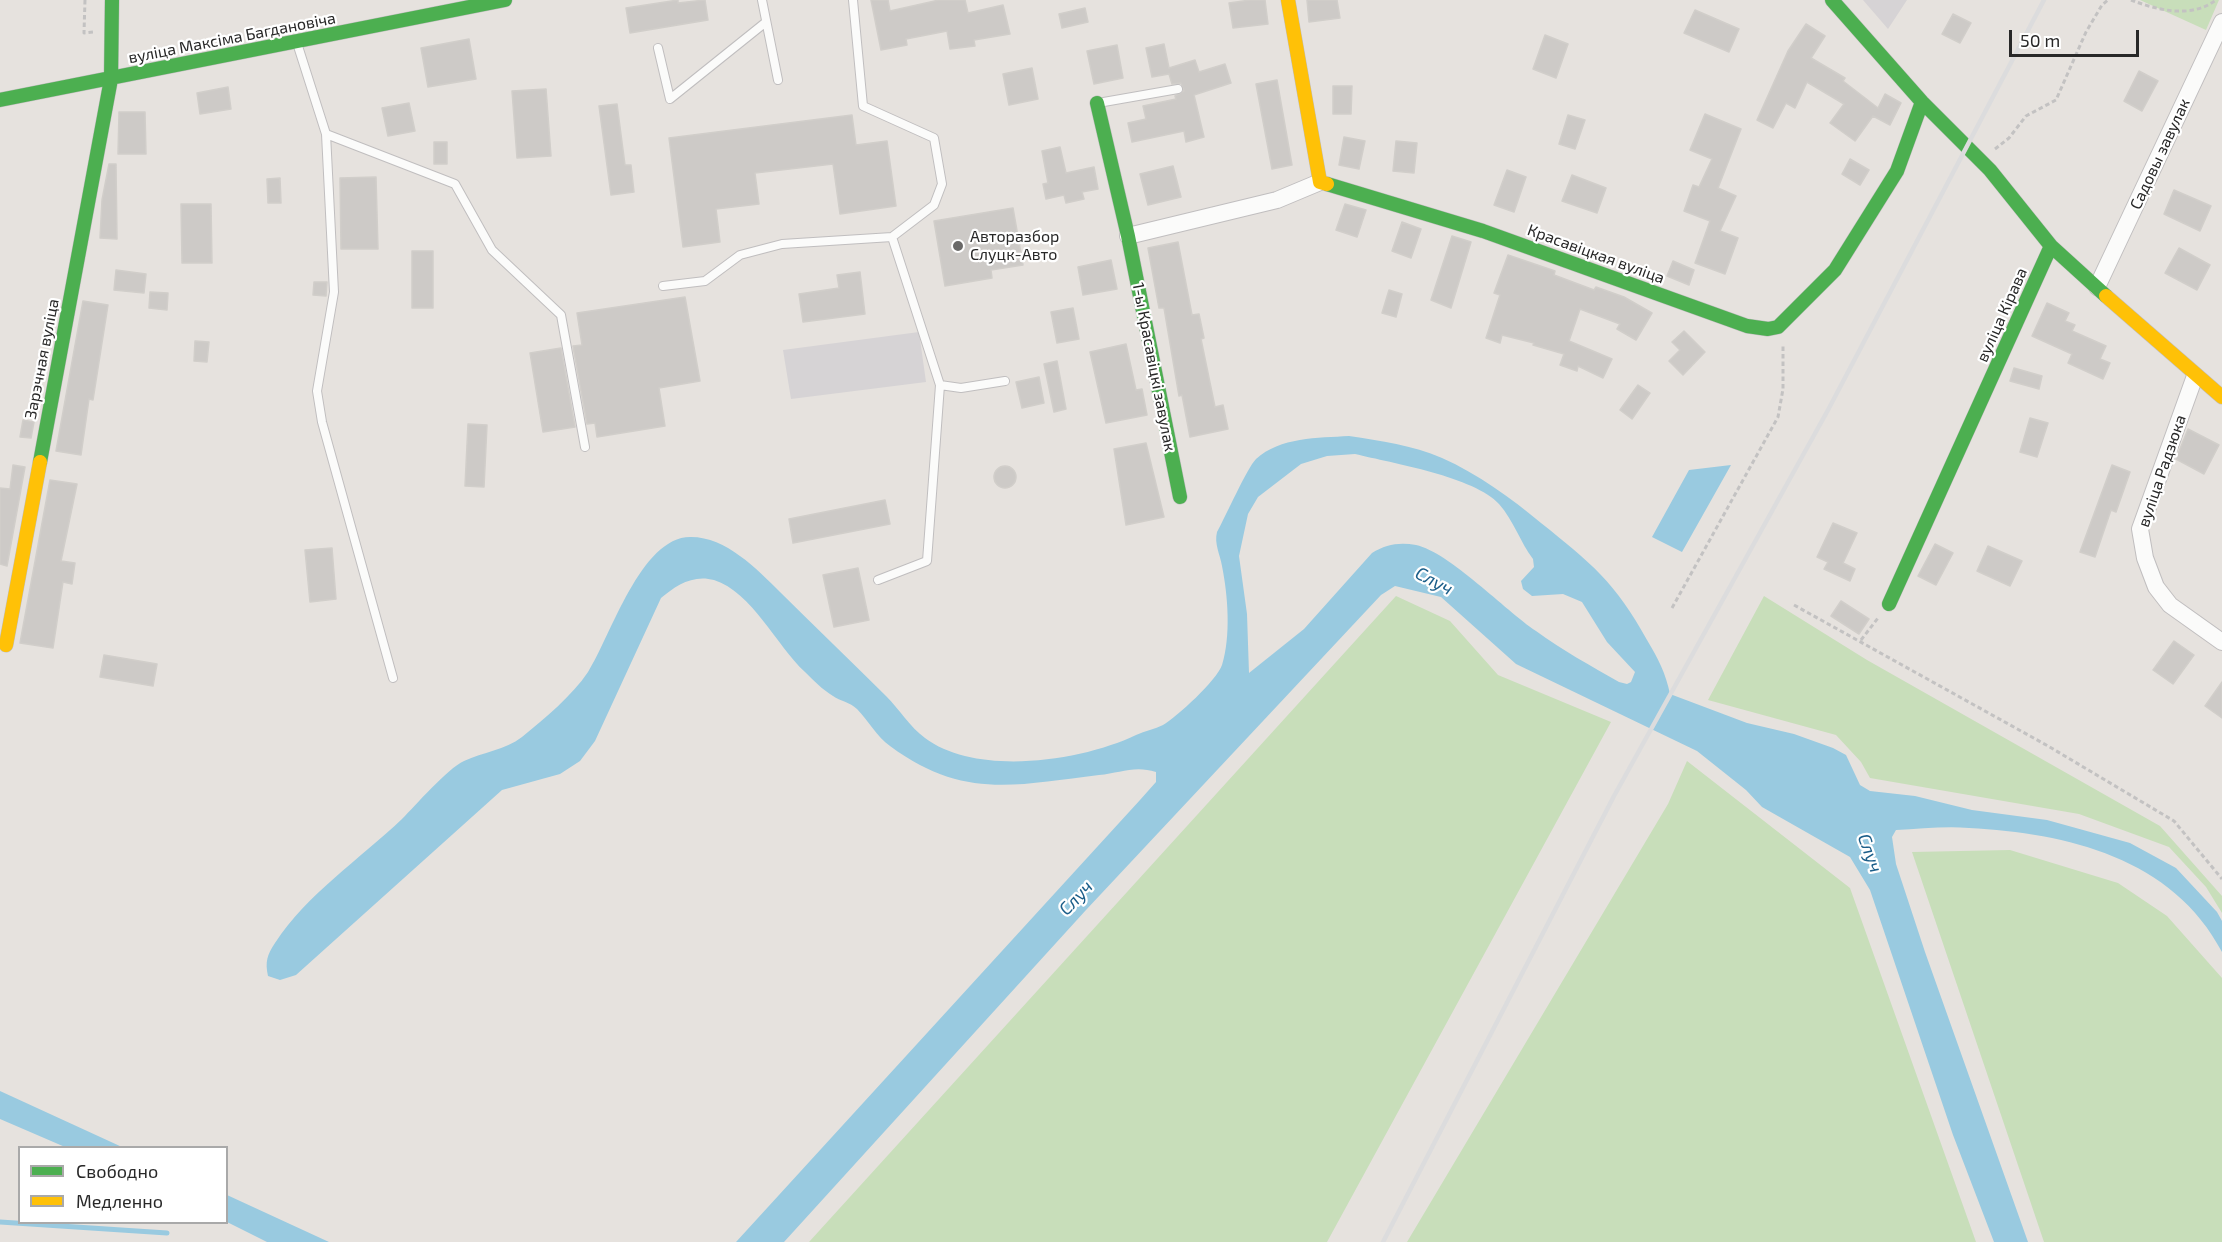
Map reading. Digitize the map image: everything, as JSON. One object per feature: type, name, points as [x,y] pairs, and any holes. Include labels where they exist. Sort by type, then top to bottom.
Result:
[{"type":"street","name":"Зарэчная вуліца","points":[[6,645],[111,79],[112,0]]},
{"type":"street","name":"вуліца Максіма Багдановіча","points":[[0,100],[505,0]]},
{"type":"street","points":[[1128,236],[1277,200],[1320,182],[1288,0]]},
{"type":"street","points":[[1832,0],[1922,102],[1973,152],[2051,246],[2195,376],[2222,397]]},
{"type":"street","name":"Садовы завулак","points":[[2097,287],[2222,22]]},
{"type":"street","points":[[1778,327],[1835,270],[1897,171],[1922,102]]},
{"type":"street","name":"1-ы Красавіцкі завулак","points":[[1097,103],[1128,236],[1180,497]]},
{"type":"street","name":"Красавіцкая вуліца","points":[[1320,182],[1483,231],[1747,326],[1768,329],[1778,327]]},
{"type":"street","name":"вуліца Кірава","points":[[1889,604],[2051,246]]},
{"type":"street","name":"вуліца Радзюка","points":[[2195,376],[2140,529],[2145,558],[2156,587],[2170,605],[2222,642]]},
{"type":"lane","points":[[762,0],[778,80]]},
{"type":"lane","points":[[663,286],[705,281],[740,255],[782,244],[892,237],[934,204],[942,184],[934,138],[863,106],[853,0]]},
{"type":"lane","points":[[658,48],[670,99],[766,22]]},
{"type":"lane","points":[[297,42],[326,134],[334,292],[316,391],[322,422],[393,678]]},
{"type":"lane","points":[[1097,103],[1178,89]]},
{"type":"lane","points":[[326,134],[454,184],[492,250],[561,315],[585,447]]},
{"type":"lane","points":[[878,580],[927,561],[940,385],[892,237]]},
{"type":"lane","points":[[940,385],[961,388],[1005,381]]},
{"type":"path","points":[[84,33],[85,0]]},
{"type":"path","points":[[1973,152],[1994,150],[2010,138],[2026,116],[2056,100],[2086,32],[2102,5],[2108,0]]},
{"type":"path","points":[[2131,0],[2167,12],[2195,8],[2216,0]]},
{"type":"path","points":[[1672,608],[1778,417],[1784,364],[1783,338],[1778,327]]},
{"type":"path","points":[[1861,640],[1889,604]]},
{"type":"path","points":[[1794,605],[1861,640],[2174,821],[2222,879]]},
{"type":"shaded area","points":[[1863,0],[1907,0],[1888,29]]},
{"type":"shaded area","points":[[919,332],[926,382],[791,399],[783,350]]},
{"type":"green space","points":[[2140,0],[2219,0],[2206,30]]},
{"type":"green space","points":[[1396,596],[1450,621],[1498,675],[1611,722],[1327,1242],[809,1242]]},
{"type":"green space","points":[[1764,596],[1867,660],[2160,826],[2222,896],[2222,913],[2206,887],[2169,847],[2079,814],[1870,778],[1861,762],[1836,735],[1708,700]]},
{"type":"green space","points":[[1687,761],[1850,888],[1976,1242],[1407,1242],[1668,804]]},
{"type":"green space","points":[[2010,850],[2118,883],[2167,916],[2222,978],[2222,1242],[2044,1242],[1912,852]]},
{"type":"water","name":"Случ","points":[[1349,436],[1408,447],[1442,458],[1468,471],[1494,487],[1574,550],[1613,588],[1636,620],[1655,653],[1670,694],[1747,723],[1794,734],[1833,748],[1846,755],[1860,785],[1870,791],[1915,796],[1972,810],[2047,820],[2130,843],[2176,868],[2217,912],[2222,921],[2222,952],[2201,920],[2176,894],[2146,873],[2114,857],[2043,836],[2006,831],[1951,827],[1896,830],[1892,837],[1896,864],[2028,1242],[1994,1242],[1953,1135],[1870,890],[1850,857],[1762,807],[1746,790],[1697,751],[1516,664],[1441,597],[1395,586],[1381,595],[1086,910],[784,1242],[736,1242],[1140,800],[1156,782],[1156,772],[1134,769],[1015,784],[966,782],[942,775],[916,763],[890,746],[854,707],[818,685],[794,661],[752,607],[728,586],[714,580],[692,580],[678,585],[661,598],[595,741],[580,761],[560,774],[502,790],[296,975],[280,980],[268,976],[268,955],[272,947],[288,925],[318,893],[402,819],[449,771],[464,761],[501,748],[522,737],[574,690],[597,656],[629,591],[657,553],[673,541],[691,537],[704,538],[740,556],[873,683],[914,729],[925,738],[947,750],[972,758],[1030,761],[1059,758],[1114,744],[1163,725],[1187,706],[1213,680],[1222,665],[1228,629],[1226,590],[1216,536],[1252,464],[1276,446],[1312,438]],"holes":[[[1355,454],[1432,472],[1472,486],[1487,494],[1509,517],[1533,559],[1534,567],[1521,581],[1523,589],[1532,596],[1563,594],[1582,602],[1607,642],[1635,672],[1631,682],[1627,684],[1619,682],[1556,645],[1444,559],[1416,545],[1404,544],[1393,544],[1372,553],[1304,629],[1249,673],[1247,614],[1239,556],[1248,514],[1258,497],[1301,464],[1327,456]]]},
{"type":"water","points":[[1731,465],[1682,552],[1652,537],[1689,470]]},
{"type":"water","points":[[0,1091],[120,1146],[63,1146],[0,1119]]},
{"type":"water","points":[[228,1195],[329,1242],[267,1242],[228,1222]]},
{"type":"building","points":[[678,0],[678,3],[705,0],[708,20],[630,33],[626,8]]},
{"type":"building","points":[[871,0],[888,0],[890,11],[939,0],[965,0],[968,13],[1003,5],[1010,34],[974,40],[975,46],[950,49],[947,31],[906,39],[907,45],[881,50]]},
{"type":"building","points":[[1265,0],[1268,24],[1233,28],[1229,3]]},
{"type":"building","points":[[1307,0],[1337,0],[1340,18],[1309,22]]},
{"type":"building","points":[[1085,8],[1088,22],[1062,28],[1059,14]]},
{"type":"building","points":[[1695,10],[1739,29],[1729,52],[1684,33]]},
{"type":"building","points":[[1953,14],[1971,23],[1960,43],[1942,34]]},
{"type":"building","points":[[1806,24],[1825,36],[1811,58],[1845,78],[1843,81],[1878,108],[1885,94],[1901,103],[1890,125],[1873,116],[1855,141],[1830,123],[1844,104],[1807,82],[1795,108],[1786,103],[1773,128],[1757,120],[1788,51]]},
{"type":"building","points":[[1545,35],[1568,44],[1556,78],[1533,69]]},
{"type":"building","points":[[469,39],[476,79],[428,87],[421,48]]},
{"type":"building","points":[[1164,44],[1169,68],[1195,60],[1199,72],[1225,64],[1231,83],[1194,95],[1204,137],[1186,142],[1184,131],[1132,142],[1128,123],[1146,119],[1143,106],[1176,99],[1175,96],[1184,91],[1181,83],[1172,84],[1169,74],[1152,77],[1146,48]]},
{"type":"building","points":[[1117,45],[1123,78],[1094,84],[1087,51]]},
{"type":"building","points":[[1032,68],[1038,99],[1009,105],[1003,74]]},
{"type":"building","points":[[2139,71],[2158,81],[2142,111],[2124,101]]},
{"type":"building","points":[[1277,80],[1292,165],[1272,169],[1256,84]]},
{"type":"building","points":[[1333,86],[1352,86],[1351,114],[1333,114]]},
{"type":"building","points":[[228,87],[231,109],[200,114],[197,93]]},
{"type":"building","points":[[546,89],[551,156],[517,158],[512,91]]},
{"type":"building","points":[[409,103],[415,131],[388,136],[382,108]]},
{"type":"building","points":[[617,104],[625,165],[631,165],[634,192],[611,195],[599,106]]},
{"type":"building","points":[[119,112],[145,112],[146,154],[118,154]]},
{"type":"building","points":[[1705,114],[1741,129],[1718,188],[1736,196],[1720,231],[1738,238],[1725,274],[1695,263],[1710,221],[1684,211],[1693,185],[1699,187],[1712,159],[1690,150]]},
{"type":"building","points":[[852,115],[856,145],[887,141],[896,206],[840,214],[833,164],[755,173],[759,204],[716,209],[720,242],[683,247],[669,138]]},
{"type":"building","points":[[1568,115],[1585,120],[1575,149],[1559,144]]},
{"type":"building","points":[[1344,137],[1365,141],[1359,169],[1339,165]]},
{"type":"building","points":[[1396,141],[1417,143],[1414,173],[1393,171]]},
{"type":"building","points":[[434,142],[447,142],[447,164],[434,164]]},
{"type":"building","points":[[1060,147],[1066,173],[1094,167],[1098,189],[1082,192],[1084,199],[1066,203],[1064,195],[1046,199],[1043,184],[1048,183],[1042,151]]},
{"type":"building","points":[[1850,159],[1869,170],[1860,185],[1842,174]]},
{"type":"building","points":[[109,164],[116,164],[117,239],[100,238],[102,200]]},
{"type":"building","points":[[1173,166],[1181,197],[1148,205],[1140,174]]},
{"type":"building","points":[[1507,170],[1526,177],[1514,212],[1494,205]]},
{"type":"building","points":[[1572,175],[1606,188],[1597,213],[1562,201]]},
{"type":"building","points":[[376,177],[378,249],[341,249],[340,178]]},
{"type":"building","points":[[280,178],[281,203],[268,203],[267,179]]},
{"type":"building","points":[[2174,190],[2211,206],[2200,231],[2164,214]]},
{"type":"building","points":[[181,204],[211,204],[212,263],[182,263]]},
{"type":"building","points":[[1345,204],[1366,210],[1357,237],[1336,230]]},
{"type":"building","points":[[1013,208],[1023,265],[991,270],[992,278],[945,286],[934,221]]},
{"type":"building","points":[[1402,222],[1421,229],[1411,258],[1392,251]]},
{"type":"building","points":[[1452,236],[1471,242],[1451,308],[1431,300]]},
{"type":"building","points":[[1178,242],[1192,315],[1199,314],[1204,338],[1201,339],[1215,407],[1223,405],[1228,429],[1190,437],[1182,395],[1179,396],[1164,308],[1159,308],[1148,248]]},
{"type":"building","points":[[2179,248],[2210,265],[2197,290],[2165,273]]},
{"type":"building","points":[[412,251],[433,251],[433,308],[412,308]]},
{"type":"building","points":[[1508,255],[1555,271],[1554,275],[1594,290],[1596,287],[1624,297],[1652,313],[1636,340],[1617,329],[1620,324],[1580,309],[1569,341],[1612,359],[1603,378],[1578,366],[1577,371],[1560,365],[1564,354],[1533,345],[1534,343],[1502,335],[1500,343],[1486,338],[1500,295],[1494,293]]},
{"type":"building","points":[[1111,260],[1117,289],[1083,295],[1078,267]]},
{"type":"building","points":[[1673,261],[1694,270],[1689,285],[1667,276]]},
{"type":"building","points":[[116,270],[146,274],[144,293],[114,290]]},
{"type":"building","points":[[860,272],[865,314],[803,322],[799,294],[839,288],[837,275]]},
{"type":"building","points":[[314,282],[327,282],[326,296],[313,295]]},
{"type":"building","points":[[1389,290],[1402,294],[1396,317],[1382,313]]},
{"type":"building","points":[[150,292],[168,293],[167,310],[149,308]]},
{"type":"building","points":[[685,297],[700,381],[659,388],[665,426],[597,437],[595,423],[587,424],[573,346],[582,345],[577,313]]},
{"type":"building","points":[[83,301],[108,305],[93,400],[89,399],[81,455],[56,451]]},
{"type":"building","points":[[2047,303],[2069,313],[2065,321],[2075,325],[2072,331],[2106,346],[2100,359],[2110,363],[2103,379],[2068,363],[2072,354],[2032,336]]},
{"type":"building","points":[[1073,308],[1079,339],[1057,343],[1051,312]]},
{"type":"building","points":[[1684,331],[1705,352],[1683,375],[1669,361],[1680,350],[1672,342]]},
{"type":"building","points":[[195,341],[209,342],[207,362],[194,361]]},
{"type":"building","points":[[1126,344],[1136,390],[1142,389],[1147,415],[1106,423],[1090,352]]},
{"type":"building","points":[[561,348],[575,427],[543,432],[530,353]]},
{"type":"building","points":[[1057,361],[1066,409],[1054,412],[1044,364]]},
{"type":"building","points":[[2014,368],[2042,376],[2039,389],[2010,381]]},
{"type":"building","points":[[1039,377],[1044,403],[1022,408],[1016,382]]},
{"type":"building","points":[[1638,385],[1650,393],[1632,419],[1620,410]]},
{"type":"building","points":[[2030,418],[2048,423],[2037,457],[2020,452]]},
{"type":"building","points":[[23,420],[34,422],[31,438],[20,437]]},
{"type":"building","points":[[468,424],[487,425],[484,487],[465,486]]},
{"type":"building","points":[[2188,429],[2219,445],[2204,474],[2176,459]]},
{"type":"building","points":[[1146,443],[1164,517],[1126,525],[1114,449]]},
{"type":"building","points":[[13,465],[25,467],[7,566],[0,564],[0,488],[10,489]]},
{"type":"building","points":[[2112,465],[2130,472],[2116,512],[2111,510],[2095,557],[2080,552]]},
{"type":"building","points":[[1005,466],[1013,469],[1016,477],[1013,485],[1005,488],[997,485],[994,477],[997,469]]},
{"type":"building","points":[[50,480],[77,484],[61,561],[75,563],[72,584],[63,582],[53,648],[20,643]]},
{"type":"building","points":[[885,500],[890,524],[793,543],[789,519]]},
{"type":"building","points":[[1833,523],[1857,533],[1843,563],[1855,569],[1850,581],[1824,569],[1828,562],[1817,557]]},
{"type":"building","points":[[1935,544],[1953,553],[1936,585],[1918,576]]},
{"type":"building","points":[[1988,546],[2022,561],[2010,586],[1977,571]]},
{"type":"building","points":[[332,548],[336,599],[310,602],[305,550]]},
{"type":"building","points":[[858,568],[869,620],[834,627],[823,575]]},
{"type":"building","points":[[1841,601],[1869,619],[1859,634],[1831,616]]},
{"type":"building","points":[[2174,641],[2194,655],[2173,684],[2153,670]]},
{"type":"building","points":[[104,655],[157,664],[153,686],[100,677]]},
{"type":"building","points":[[2222,682],[2222,718],[2205,706]]},
{"type":"waterway","points":[[0,1222],[18,1223]]},
{"type":"waterway","points":[[30,1224],[167,1233]]},
{"type":"railway","points":[[1383,1242],[1614,796],[1828,410],[2044,0]]},
{"type":"traffic: fast","points":[[40,462],[111,79],[112,0]]},
{"type":"traffic: fast","points":[[0,100],[505,0]]},
{"type":"traffic: fast","points":[[1832,0],[1922,102],[1990,170],[2051,246],[2106,296]]},
{"type":"traffic: fast","points":[[1327,184],[1483,231],[1747,326],[1768,329],[1778,327],[1835,270],[1897,171],[1922,102]]},
{"type":"traffic: fast","points":[[1097,103],[1128,236],[1180,497]]},
{"type":"traffic: fast","points":[[1889,604],[2051,246]]},
{"type":"traffic: slow","points":[[1288,0],[1320,182],[1327,184]]},
{"type":"traffic: slow","points":[[2106,296],[2222,397]]},
{"type":"traffic: slow","points":[[6,645],[40,462]]},
{"type":"place","name":"Авторазбор Слуцк-Авто","points":[[958,246]]}]
